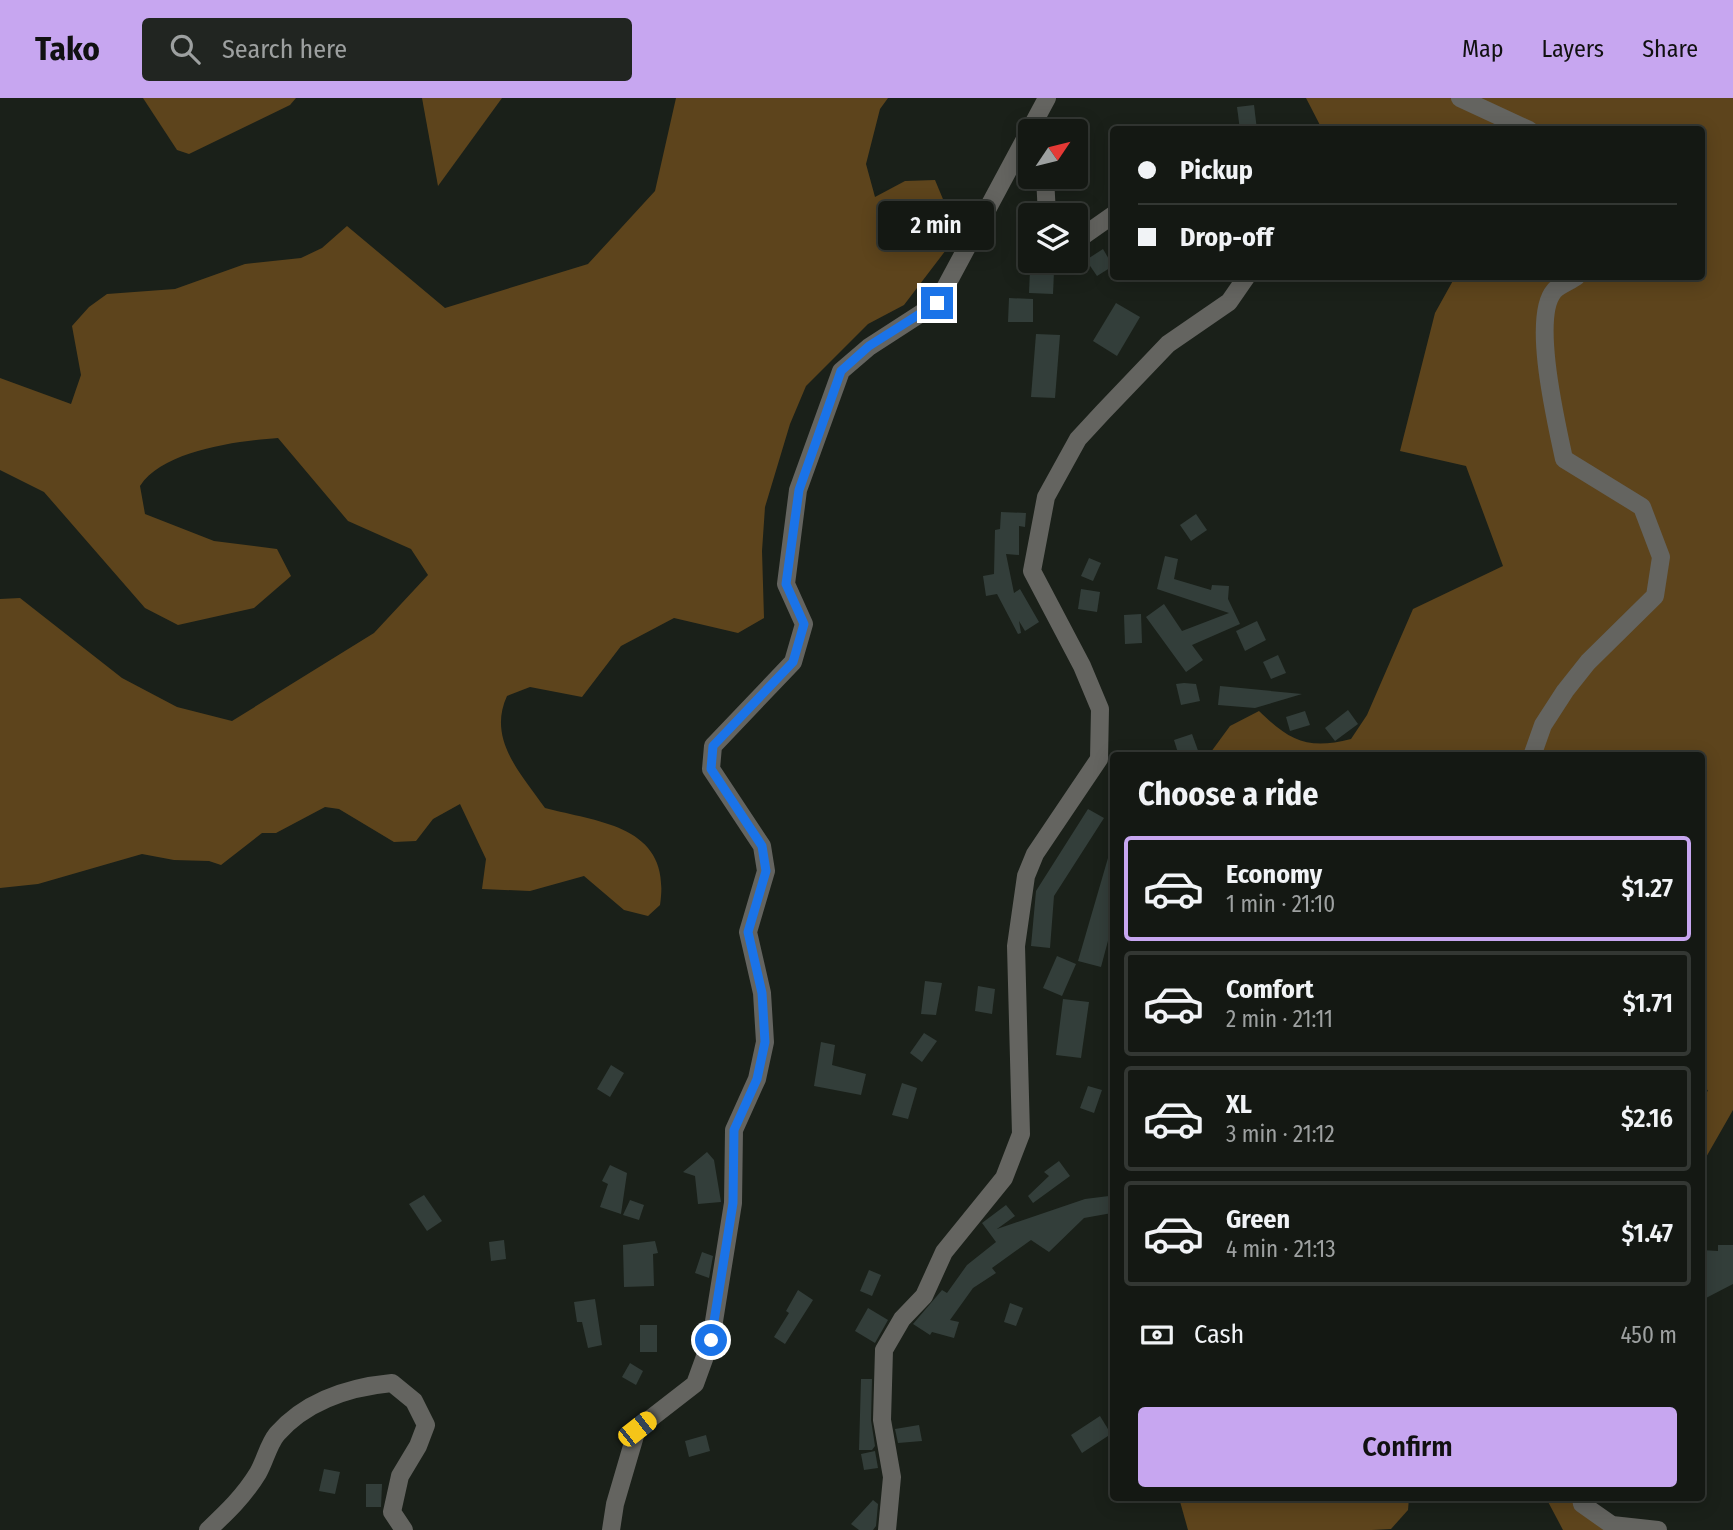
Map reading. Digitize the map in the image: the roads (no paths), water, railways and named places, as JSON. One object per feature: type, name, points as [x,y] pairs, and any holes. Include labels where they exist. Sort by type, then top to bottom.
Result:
[{"type":"street","points":[[1460,98],[1520,126]]},
{"type":"street","points":[[1043,100],[1043,119]]},
{"type":"street","points":[[611,1530],[615,1504],[637,1429],[695,1384],[711,1340],[733,1203],[734,1130],[757,1079],[765,1042],[762,993],[748,932],[766,871],[762,846],[711,769],[713,746],[793,662],[804,624],[786,584],[799,490],[841,371],[869,346],[937,303],[1043,100]]},
{"type":"street","points":[[1088,233],[1110,217]]},
{"type":"street","points":[[887,1530],[892,1478],[882,1420],[884,1350],[902,1319],[924,1296],[944,1252],[1004,1178],[1014,1156],[1021,1134],[1016,947],[1026,876],[1035,854],[1098,759],[1100,709],[1082,666],[1032,570],[1046,496],[1079,439],[1103,412],[1168,344],[1229,302],[1244,280]]},
{"type":"street","points":[[1533,752],[1543,726],[1564,691],[1588,662],[1655,596],[1661,557],[1642,507],[1564,459],[1549,383],[1544,313],[1554,291],[1571,280]]},
{"type":"street","points":[[208,1530],[237,1503],[258,1472],[275,1435],[311,1406],[359,1386],[392,1383],[414,1401],[426,1424],[418,1446],[400,1476],[392,1512],[404,1530]]},
{"type":"street","points":[[1582,1501],[1612,1525],[1658,1530]]}]
